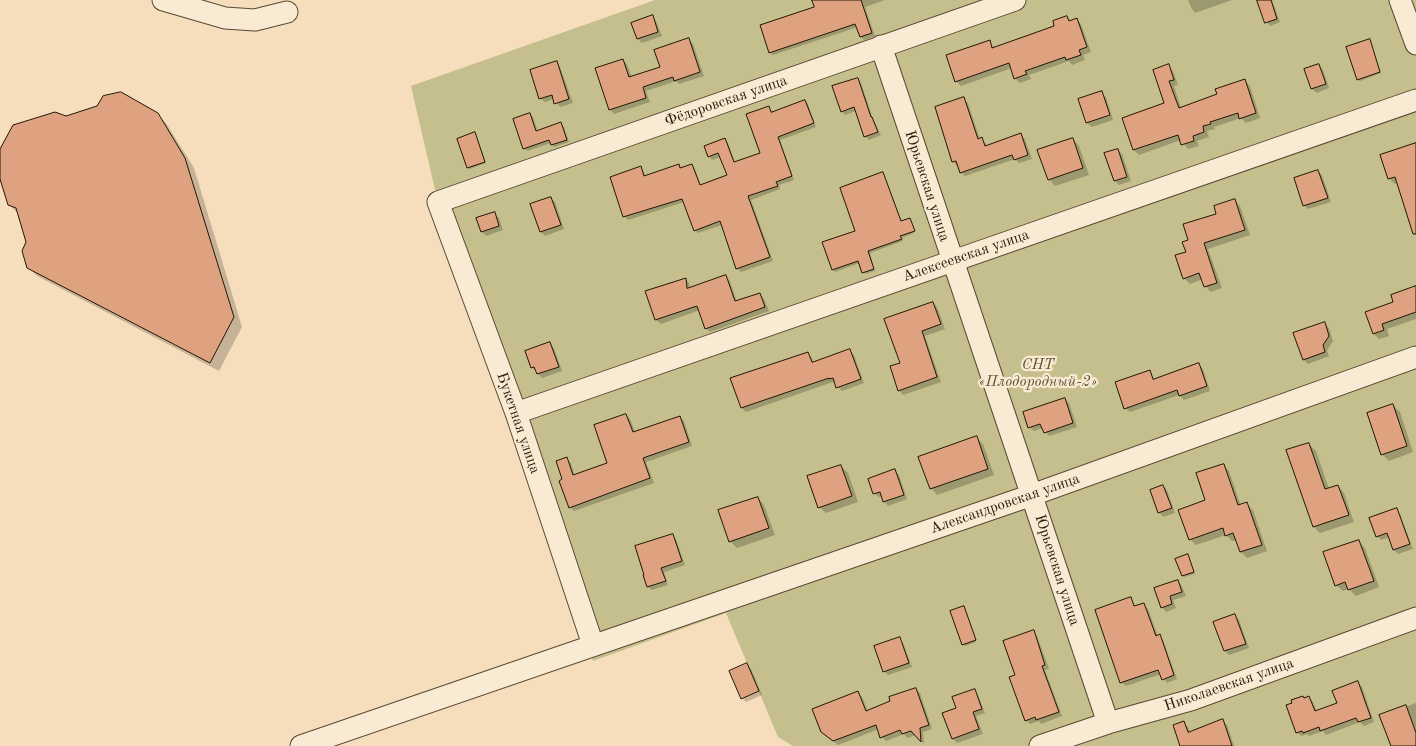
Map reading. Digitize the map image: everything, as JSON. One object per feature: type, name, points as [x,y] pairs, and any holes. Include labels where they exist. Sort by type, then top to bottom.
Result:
[{"type":"street","points":[[163,0],[225,18],[255,20],[287,12]]},
{"type":"street","name":"Фёдоровская улица","points":[[438,202],[1015,0]]},
{"type":"street","points":[[1400,0],[1416,44]]},
{"type":"street","name":"Юрьевская улица","points":[[881,46],[1108,723]]},
{"type":"street","name":"Алексеевская улица","points":[[516,412],[1416,100]]},
{"type":"street","name":"Букетная улица","points":[[438,202],[516,412],[593,645]]},
{"type":"street","name":"Александровская улица","points":[[301,746],[1032,495],[1416,357]]},
{"type":"street","name":"Николаевская улица","points":[[1040,746],[1108,723],[1192,700],[1416,618]]},
{"type":"green space","name":"СНТ «Плодородный-2»","points":[[655,0],[1416,0],[1416,746],[793,746],[778,737],[726,613],[593,661],[442,220],[411,86]]},
{"type":"building","points":[[812,0],[861,0],[872,33],[860,37],[855,24],[769,53],[760,25],[814,7]]},
{"type":"building","points":[[1257,0],[1271,0],[1277,19],[1265,23]]},
{"type":"building","points":[[653,15],[658,32],[637,39],[631,23]]},
{"type":"building","points":[[1067,16],[1069,21],[1077,18],[1087,47],[1079,50],[1081,55],[1066,60],[1065,57],[1025,71],[1027,74],[1014,79],[1009,63],[955,82],[946,55],[990,40],[992,48],[1054,26],[1053,21]]},
{"type":"building","points":[[689,38],[700,72],[674,81],[673,77],[643,87],[646,98],[609,110],[595,68],[623,59],[629,77],[660,67],[654,50]]},
{"type":"building","points":[[1370,39],[1380,72],[1357,80],[1346,47]]},
{"type":"building","points":[[557,61],[569,99],[554,104],[552,95],[539,99],[530,70]]},
{"type":"building","points":[[1169,64],[1174,80],[1169,81],[1179,108],[1217,94],[1215,89],[1245,79],[1256,113],[1239,119],[1238,113],[1210,122],[1211,124],[1203,126],[1204,132],[1193,136],[1194,141],[1181,145],[1178,135],[1133,150],[1122,118],[1164,103],[1153,70]]},
{"type":"building","points":[[1319,64],[1326,84],[1311,89],[1304,69]]},
{"type":"building","points":[[858,78],[878,132],[864,137],[854,107],[841,112],[832,86]]},
{"type":"building","points":[[1102,91],[1110,115],[1086,123],[1078,99]]},
{"type":"building","points":[[121,92],[158,113],[185,158],[234,317],[210,363],[27,268],[22,251],[26,242],[16,208],[8,205],[0,179],[0,149],[13,125],[55,112],[66,116],[97,106],[103,96]]},
{"type":"building","points":[[964,97],[978,139],[982,137],[985,146],[1021,133],[1028,155],[1014,160],[1012,155],[960,173],[956,161],[952,162],[935,107]]},
{"type":"building","points":[[805,100],[814,123],[778,137],[792,176],[776,182],[778,186],[748,196],[770,257],[736,269],[720,221],[694,231],[682,199],[623,217],[610,177],[641,166],[644,176],[679,164],[680,168],[692,164],[700,185],[727,175],[718,153],[708,157],[704,146],[725,138],[734,162],[760,153],[746,114],[769,106],[771,112]]},
{"type":"building","points":[[530,113],[536,131],[561,122],[567,140],[551,145],[549,140],[523,149],[513,119]]},
{"type":"building","points":[[475,132],[485,162],[467,168],[457,139]]},
{"type":"building","points":[[1073,138],[1083,168],[1048,180],[1037,150]]},
{"type":"building","points":[[1416,143],[1416,234],[1413,234],[1395,177],[1388,179],[1380,155]]},
{"type":"building","points":[[1118,149],[1127,177],[1114,181],[1104,153]]},
{"type":"building","points":[[1318,170],[1328,198],[1303,206],[1294,178]]},
{"type":"building","points":[[883,172],[901,221],[910,218],[915,231],[900,236],[902,239],[868,251],[874,269],[862,273],[858,261],[832,270],[822,242],[855,231],[840,188]]},
{"type":"building","points":[[551,197],[561,225],[540,232],[530,204]]},
{"type":"building","points":[[1235,199],[1245,230],[1204,243],[1217,283],[1204,287],[1199,273],[1183,279],[1175,255],[1186,252],[1182,242],[1188,240],[1183,224],[1216,214],[1214,206]]},
{"type":"building","points":[[495,212],[499,226],[481,232],[476,218]]},
{"type":"building","points":[[726,275],[735,301],[760,293],[765,307],[705,329],[697,306],[655,320],[645,291],[686,278],[687,288]]},
{"type":"building","points":[[1416,286],[1416,312],[1382,324],[1384,330],[1373,334],[1365,312],[1393,302],[1391,295]]},
{"type":"building","points":[[933,302],[941,324],[922,331],[937,377],[898,391],[890,366],[900,363],[884,319]]},
{"type":"building","points":[[1325,322],[1329,336],[1323,345],[1325,352],[1303,360],[1293,333]]},
{"type":"building","points":[[550,342],[559,367],[537,374],[534,367],[531,368],[525,351]]},
{"type":"building","points":[[850,349],[861,379],[836,388],[833,378],[829,378],[741,408],[730,378],[808,352],[812,362]]},
{"type":"building","points":[[1199,363],[1207,386],[1179,396],[1177,390],[1124,409],[1115,382],[1150,370],[1153,379]]},
{"type":"building","points":[[1065,398],[1073,423],[1044,433],[1040,424],[1028,428],[1023,412]]},
{"type":"building","points":[[1393,404],[1407,446],[1381,455],[1367,413]]},
{"type":"building","points":[[626,414],[633,432],[680,416],[689,442],[643,458],[650,478],[569,508],[559,481],[562,479],[556,461],[567,457],[573,475],[607,463],[594,425]]},
{"type":"building","points":[[977,436],[988,469],[930,489],[918,457]]},
{"type":"building","points":[[1309,443],[1325,489],[1338,485],[1349,515],[1313,527],[1286,450]]},
{"type":"building","points":[[1224,464],[1238,505],[1247,502],[1262,545],[1240,552],[1233,533],[1225,536],[1223,528],[1189,540],[1178,510],[1205,500],[1196,473]]},
{"type":"building","points":[[841,465],[852,496],[818,508],[807,476]]},
{"type":"building","points":[[895,469],[904,495],[883,502],[880,492],[873,494],[868,479]]},
{"type":"building","points":[[1163,485],[1172,508],[1158,513],[1150,490]]},
{"type":"building","points":[[758,497],[769,528],[729,542],[718,510]]},
{"type":"building","points":[[1397,508],[1410,544],[1393,550],[1387,533],[1376,537],[1369,518]]},
{"type":"building","points":[[673,534],[682,561],[661,568],[666,581],[647,587],[635,546]]},
{"type":"building","points":[[1359,540],[1374,581],[1348,590],[1345,582],[1335,586],[1323,552]]},
{"type":"building","points":[[1188,554],[1194,572],[1182,576],[1175,559]]},
{"type":"building","points":[[1178,580],[1182,592],[1170,596],[1172,604],[1161,608],[1154,588]]},
{"type":"building","points":[[1131,597],[1134,606],[1144,603],[1156,636],[1160,634],[1174,675],[1162,680],[1158,670],[1120,683],[1095,610]]},
{"type":"building","points":[[964,606],[976,640],[962,645],[950,611]]},
{"type":"building","points":[[1235,614],[1246,644],[1224,651],[1213,622]]},
{"type":"building","points":[[1034,630],[1045,665],[1042,666],[1059,712],[1036,720],[1035,717],[1025,721],[1009,677],[1015,675],[1003,641]]},
{"type":"building","points":[[900,637],[909,663],[883,672],[874,646]]},
{"type":"building","points":[[747,663],[759,691],[741,699],[729,671]]},
{"type":"building","points":[[1358,681],[1371,718],[1358,722],[1356,718],[1320,731],[1319,727],[1303,733],[1302,731],[1296,733],[1286,705],[1292,703],[1291,700],[1309,696],[1315,711],[1337,703],[1332,691]]},
{"type":"building","points":[[916,688],[929,725],[920,728],[921,742],[911,731],[902,734],[900,730],[880,738],[876,725],[833,741],[821,732],[812,709],[858,691],[866,711],[890,701],[889,697]]},
{"type":"building","points":[[975,689],[982,709],[973,712],[979,729],[952,739],[942,713],[956,708],[952,697]]},
{"type":"building","points":[[1406,705],[1416,733],[1416,746],[1391,746],[1379,715]]},
{"type":"building","points":[[1223,719],[1232,746],[1180,746],[1173,725],[1184,721],[1188,732]]}]
